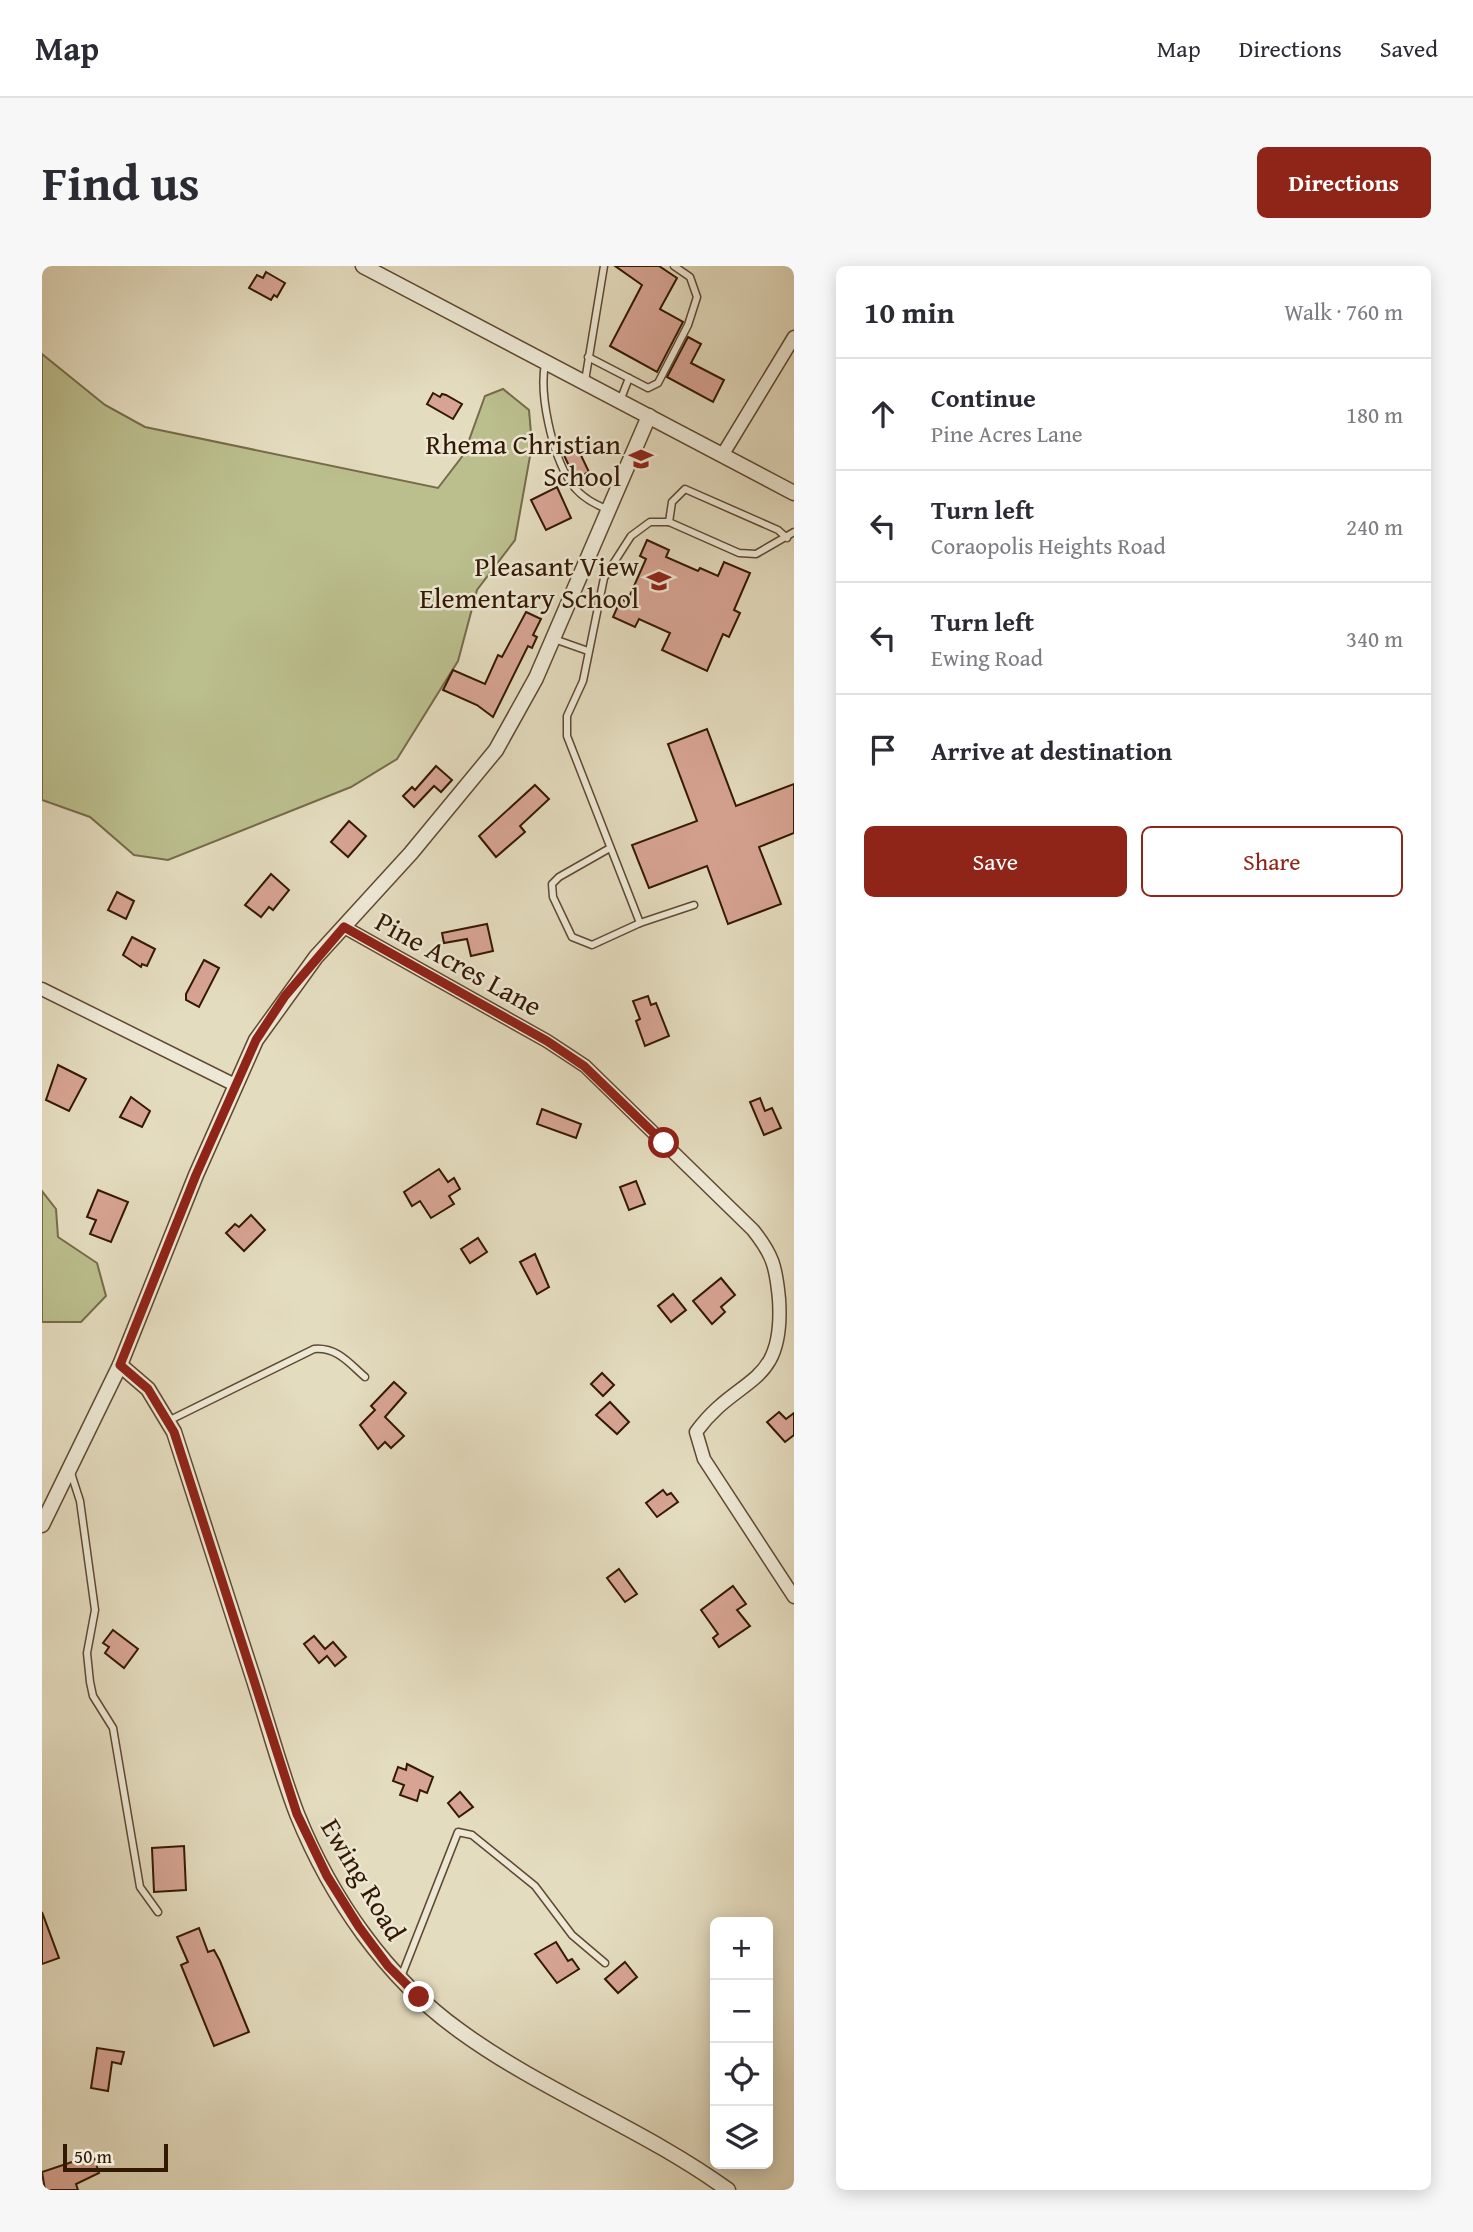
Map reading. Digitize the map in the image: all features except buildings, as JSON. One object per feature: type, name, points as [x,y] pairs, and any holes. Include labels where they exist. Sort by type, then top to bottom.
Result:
[{"type":"street","points":[[363,266],[794,493]]},
{"type":"street","points":[[723,454],[794,337]]},
{"type":"street","points":[[42,1525],[120,1365],[256,1040],[285,996],[458,799],[496,750],[536,678],[649,416]]},
{"type":"street","name":"Pine Acres Lane","points":[[344,927],[547,1041],[584,1066],[753,1230],[772,1254],[780,1314],[775,1353],[760,1374],[704,1421],[696,1432],[696,1441],[704,1459],[794,1597]]},
{"type":"street","points":[[42,989],[235,1085]]},
{"type":"street","name":"Ewing Road","points":[[120,1365],[148,1389],[169,1421],[297,1814],[327,1876],[359,1927],[400,1978],[460,2031],[638,2133],[728,2190]]},
{"type":"lane","points":[[584,382],[604,266]]},
{"type":"lane","points":[[588,358],[648,388],[658,383],[688,325],[697,297],[690,277],[674,266]]},
{"type":"lane","points":[[546,362],[542,382],[557,455],[576,488],[589,502],[607,509]]},
{"type":"lane","points":[[620,401],[629,378]]},
{"type":"lane","points":[[669,522],[672,502],[685,489],[778,530],[787,538]]},
{"type":"lane","points":[[639,923],[566,736],[567,716],[583,681],[604,578],[631,536],[650,522],[669,522],[740,553],[756,554],[794,532]]},
{"type":"lane","points":[[552,638],[588,651]]},
{"type":"lane","points":[[610,848],[559,877],[552,884],[554,897],[572,937],[592,945],[639,923],[694,905]]},
{"type":"lane","points":[[169,1421],[314,1349],[337,1352],[365,1377]]},
{"type":"lane","points":[[70,1468],[80,1501],[95,1610],[87,1653],[90,1682],[93,1696],[113,1728],[140,1887],[158,1912]]},
{"type":"lane","points":[[400,1978],[458,1832],[472,1835],[535,1886],[572,1935],[605,1963]]},
{"type":"green space","points":[[42,354],[105,405],[145,427],[438,488],[464,454],[485,396],[503,389],[529,410],[532,445],[515,540],[477,590],[458,661],[397,759],[351,787],[168,860],[134,855],[90,817],[42,800]]},
{"type":"green space","points":[[42,1191],[56,1209],[58,1237],[97,1263],[106,1296],[81,1322],[42,1322]]},
{"type":"place","name":"Rhema Christian School","points":[[641,459]]},
{"type":"place","name":"Pleasant View Elementary School","points":[[659,581]]},
{"type":"route","points":[[419,1997],[388,1966],[359,1927],[327,1876],[297,1814],[174,1432],[162,1408],[148,1389],[120,1365],[196,1175],[256,1040],[285,996],[344,927],[547,1041],[584,1066],[664,1143]]}]
